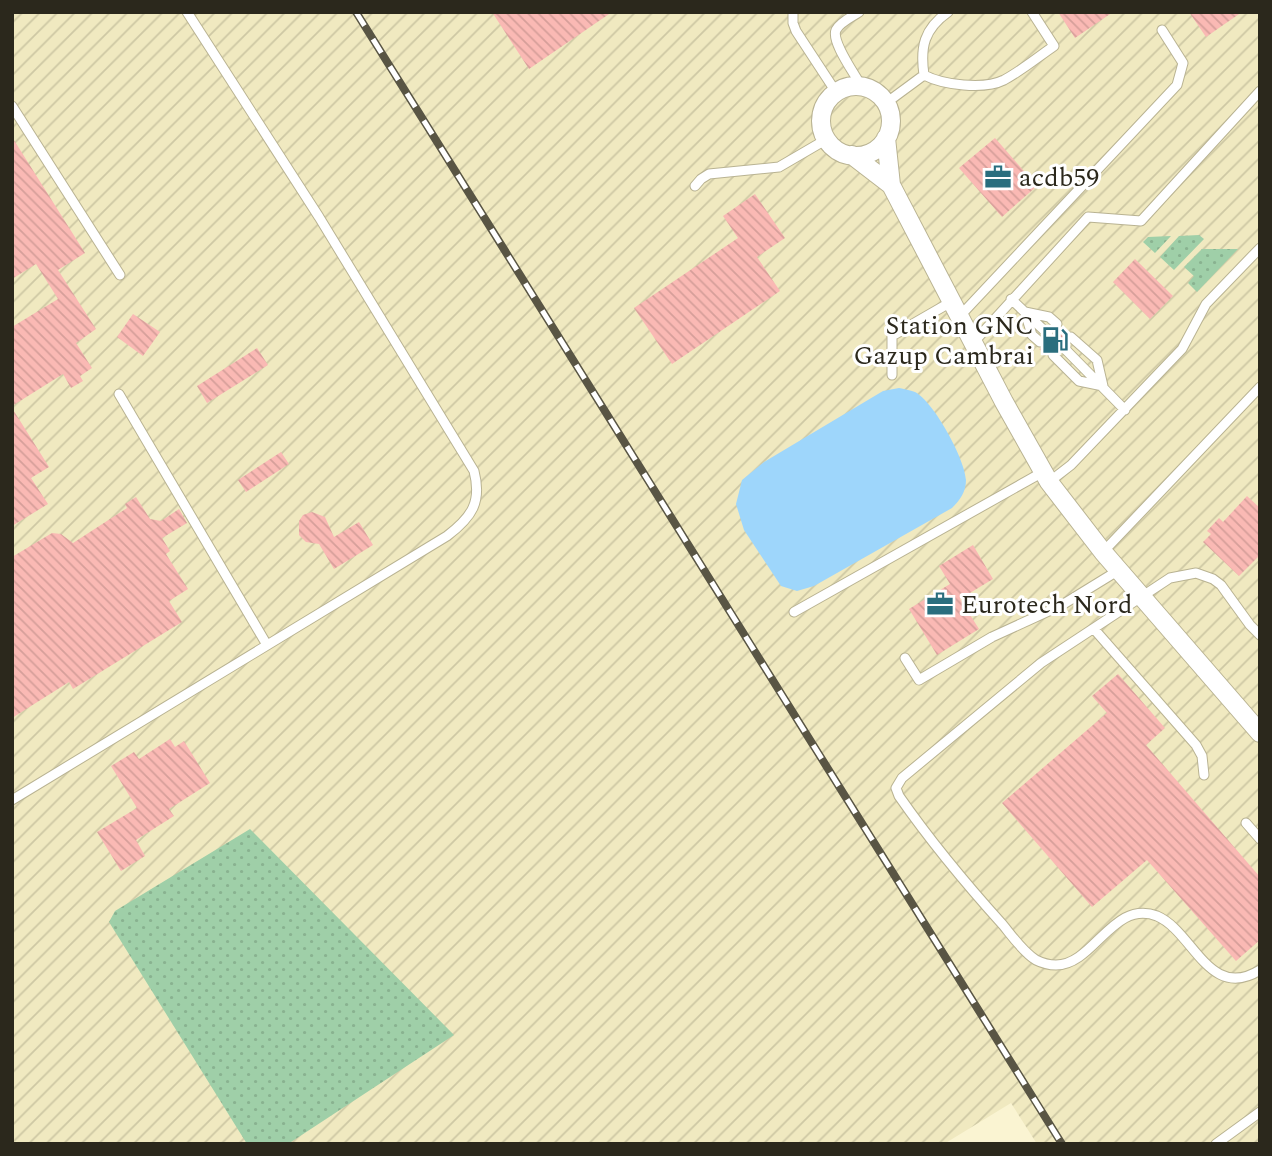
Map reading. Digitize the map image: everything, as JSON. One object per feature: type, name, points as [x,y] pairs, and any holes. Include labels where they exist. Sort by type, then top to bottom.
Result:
[{"type":"street","points":[[891,185],[852,155],[837,150],[827,139],[822,114],[836,92],[861,86],[876,92],[886,103],[891,118],[886,138],[891,185],[1046,477],[1103,552],[1260,733]]},
{"type":"street","points":[[852,155],[872,152],[886,138]]},
{"type":"lane","points":[[12,800],[462,524],[472,510],[477,486],[474,471],[319,217],[187,12]]},
{"type":"lane","points":[[793,12],[796,30],[836,92]]},
{"type":"lane","points":[[859,12],[841,24],[835,36],[861,86]]},
{"type":"lane","points":[[925,75],[925,39],[929,29],[948,12]]},
{"type":"lane","points":[[925,75],[935,80],[959,84],[990,84],[1003,81],[1054,46],[1032,12]]},
{"type":"lane","points":[[892,375],[892,336],[955,309],[1177,85],[1182,63],[1162,30]]},
{"type":"lane","points":[[886,103],[925,75]]},
{"type":"lane","points":[[973,343],[1088,217],[1141,221],[1260,91]]},
{"type":"lane","points":[[12,106],[120,275]]},
{"type":"lane","points":[[695,186],[701,178],[709,174],[779,167],[827,139]]},
{"type":"lane","points":[[794,612],[1071,465],[1182,349],[1206,304],[1260,248]]},
{"type":"lane","points":[[1011,299],[1048,334]]},
{"type":"lane","points":[[1025,312],[1049,317],[1057,324]]},
{"type":"lane","points":[[1025,312],[1032,335],[1040,342]]},
{"type":"lane","points":[[1071,337],[1097,360],[1104,386]]},
{"type":"lane","points":[[1062,346],[1125,410]]},
{"type":"lane","points":[[1053,355],[1079,381],[1104,386]]},
{"type":"lane","points":[[1103,552],[1260,387]]},
{"type":"lane","points":[[119,394],[267,645]]},
{"type":"lane","points":[[905,658],[919,680],[992,637],[1071,601],[1119,570]]},
{"type":"lane","points":[[1260,635],[1221,585],[1196,573],[1170,578],[1041,663],[901,778],[896,788],[932,842],[974,893],[1027,953],[1040,961],[1059,965],[1071,961],[1123,918],[1142,914],[1159,917],[1174,928],[1203,962],[1217,973],[1240,976],[1260,970]]},
{"type":"lane","points":[[1094,629],[1196,745],[1202,756],[1204,775]]},
{"type":"lane","points":[[1246,823],[1260,839]]},
{"type":"lane","points":[[1216,1144],[1260,1112]]},
{"type":"shaded area","points":[[12,12],[1260,12],[1260,1144],[1037,1144],[1011,1103],[944,1144],[12,1144]]},
{"type":"green space","points":[[1199,235],[1204,239],[1174,270],[1160,257],[1179,236]]},
{"type":"green space","points":[[1171,236],[1155,253],[1143,242],[1148,237]]},
{"type":"green space","points":[[1202,249],[1238,249],[1197,292],[1188,283],[1194,276],[1184,267]]},
{"type":"green space","points":[[250,829],[454,1035],[288,1144],[247,1144],[109,922],[115,911]]},
{"type":"water","points":[[899,388],[915,392],[923,398],[947,432],[964,471],[966,484],[962,496],[952,508],[814,586],[797,591],[781,586],[744,530],[736,504],[742,480],[764,462],[883,391]]},
{"type":"building","points":[[492,12],[612,12],[529,69]]},
{"type":"building","points":[[1058,12],[1113,12],[1075,38]]},
{"type":"building","points":[[1189,12],[1242,12],[1206,37]]},
{"type":"building","points":[[12,137],[85,253],[58,270],[96,329],[76,343],[92,368],[80,376],[83,381],[71,388],[63,374],[12,406],[12,327],[58,299],[36,264],[12,279]]},
{"type":"building","name":"acdb59","points":[[995,138],[1037,186],[1002,217],[959,168]]},
{"type":"building","points":[[755,194],[785,238],[757,257],[780,291],[672,364],[634,308],[738,238],[723,216]]},
{"type":"building","points":[[1135,259],[1173,296],[1150,319],[1113,282]]},
{"type":"building","points":[[133,314],[160,332],[143,356],[117,337]]},
{"type":"building","points":[[1063,326],[1068,331],[1064,335],[1065,340],[1058,341],[1056,349],[1049,350],[1046,355],[1039,349],[1045,347],[1047,341],[1053,338],[1054,330],[1060,330]]},
{"type":"building","points":[[257,348],[268,365],[207,403],[197,386]]},
{"type":"building","points":[[12,408],[49,467],[31,478],[48,504],[12,526]]},
{"type":"building","points":[[281,452],[289,464],[246,492],[238,480]]},
{"type":"building","points":[[1247,496],[1260,508],[1260,555],[1239,576],[1203,542],[1211,534],[1207,531],[1219,518],[1223,522]]},
{"type":"building","points":[[136,497],[150,519],[161,521],[179,509],[187,523],[162,538],[170,551],[166,554],[188,589],[169,601],[182,622],[73,689],[69,682],[12,718],[12,557],[52,533],[61,534],[73,543],[127,508],[125,504]]},
{"type":"building","points":[[312,512],[325,517],[334,537],[359,522],[373,545],[334,569],[319,544],[306,542],[299,535],[299,521],[303,515]]},
{"type":"building","name":"Eurotech Nord","points":[[973,545],[993,579],[960,599],[979,629],[937,655],[909,609],[950,584],[939,566]]},
{"type":"building","points":[[1118,674],[1165,728],[1146,745],[1260,877],[1260,940],[1236,961],[1147,860],[1092,907],[1002,803],[1107,713],[1092,696]]},
{"type":"building","points":[[170,739],[175,747],[184,741],[210,783],[169,809],[174,816],[136,840],[145,856],[121,871],[97,832],[137,808],[111,766],[134,752],[139,759]]},
{"type":"railway","points":[[356,12],[1062,1144]]},
{"type":"place","name":"acdb59","points":[[998,177]]},
{"type":"place","name":"Station GNC Gazup Cambrai","points":[[1055,340]]},
{"type":"place","name":"Eurotech Nord","points":[[940,604]]}]
